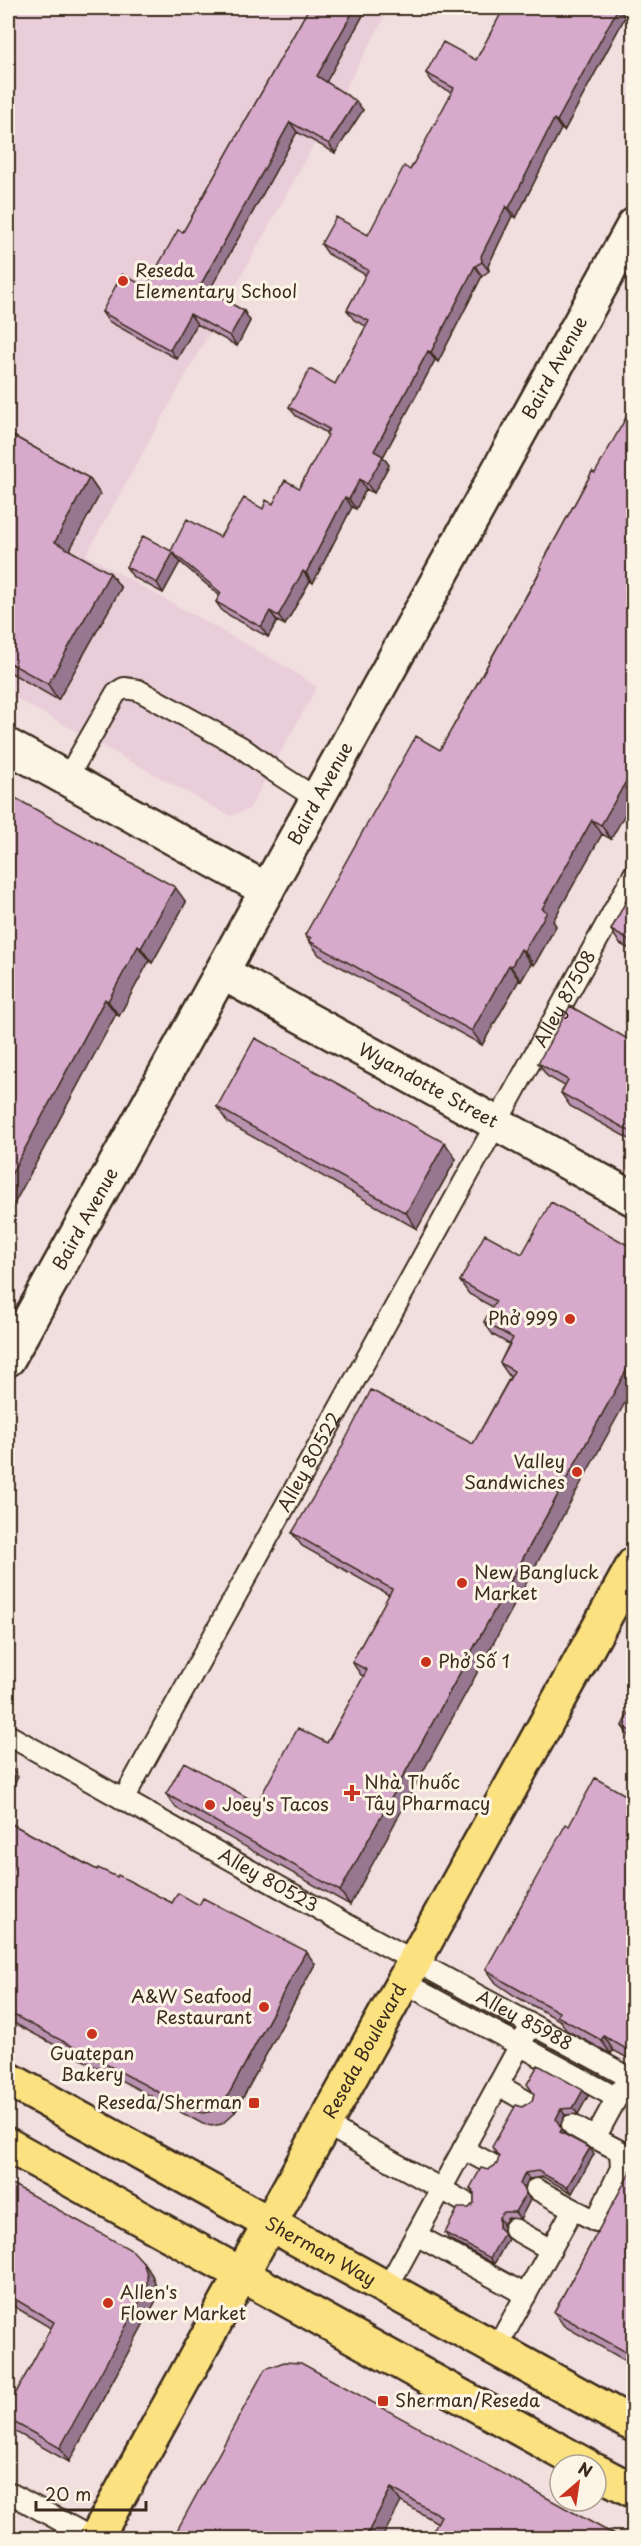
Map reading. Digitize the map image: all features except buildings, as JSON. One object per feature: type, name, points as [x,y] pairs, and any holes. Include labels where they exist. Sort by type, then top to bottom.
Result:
[{"type":"main road","name":"Reseda Boulevard","points":[[94,2538],[270,2224],[633,1564]]},
{"type":"main road","name":"Sherman Way","points":[[8,2079],[633,2425]]},
{"type":"main road","points":[[8,2145],[563,2453]]},
{"type":"main road","points":[[608,2477],[633,2491]]},
{"type":"street","name":"Baird Avenue","points":[[8,1359],[223,973],[633,225]]},
{"type":"street","points":[[8,746],[267,890]]},
{"type":"street","name":"Wyandotte Street","points":[[223,973],[633,1199]]},
{"type":"lane","points":[[67,778],[116,693],[124,688],[138,690],[241,747],[317,799]]},
{"type":"lane","name":"Alley 87508","points":[[496,1124],[633,874]]},
{"type":"lane","name":"Alley 80522","points":[[123,1800],[496,1124]]},
{"type":"lane","name":"Alley 80523","points":[[8,1735],[123,1800],[409,1971]]},
{"type":"lane","points":[[409,1971],[520,2044],[617,2098]]},
{"type":"lane","name":"Alley 85988","points":[[409,1971],[531,2025],[631,2078]]},
{"type":"lane","points":[[387,2288],[531,2025]]},
{"type":"lane","points":[[595,2138],[631,2078]]},
{"type":"lane","points":[[498,2085],[526,2101]]},
{"type":"lane","points":[[325,2124],[468,2204]]},
{"type":"lane","points":[[536,2189],[596,2221],[621,2168],[620,2151],[572,2125]]},
{"type":"lane","points":[[463,2149],[491,2164]]},
{"type":"lane","points":[[496,2349],[573,2209]]},
{"type":"lane","points":[[514,2229],[551,2250]]},
{"type":"lane","points":[[416,2235],[526,2295]]},
{"type":"lane","points":[[8,2492],[94,2538]]},
{"type":"shaded area","name":"Reseda Elementary School","points":[[8,8],[390,8],[86,555],[283,665],[317,687],[249,809],[230,816],[8,694]]},
{"type":"place","name":"Reseda Elementary School","points":[[123,281]]},
{"type":"place","name":"Phở 999","points":[[570,1319]]},
{"type":"place","name":"Valley Sandwiches","points":[[577,1472]]},
{"type":"place","name":"New Bangluck Market","points":[[462,1583]]},
{"type":"place","name":"Phở Số 1","points":[[426,1662]]},
{"type":"place","name":"Nhà Thuốc Tây Pharmacy","points":[[352,1793]]},
{"type":"place","name":"Joey's Tacos","points":[[210,1805]]},
{"type":"place","name":"A&W Seafood Restaurant","points":[[264,2007]]},
{"type":"place","name":"Guatepan Bakery","points":[[92,2034]]},
{"type":"place","name":"Reseda/Sherman","points":[[254,2103]]},
{"type":"place","name":"Allen's Flower Market","points":[[108,2303]]},
{"type":"place","name":"Sherman/Reseda","points":[[383,2401]]}]
